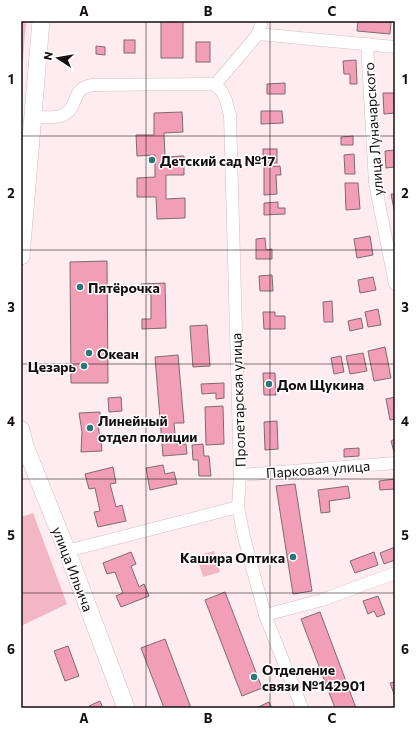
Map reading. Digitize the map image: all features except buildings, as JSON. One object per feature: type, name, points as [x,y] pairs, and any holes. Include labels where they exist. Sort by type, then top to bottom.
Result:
[{"type":"main road","points":[[21,256],[41,21]]},
{"type":"main road","name":"улица Ильича","points":[[21,430],[25,446],[67,551],[126,708]]},
{"type":"street","points":[[33,117],[60,116],[69,111],[74,104],[77,93],[84,86],[215,85],[258,34],[262,21]]},
{"type":"street","points":[[258,34],[395,47]]},
{"type":"street","name":"улица Луначарского","points":[[367,44],[375,183],[395,284]]},
{"type":"street","name":"Пролетарская улица","points":[[215,85],[224,94],[230,115],[240,475],[238,507],[244,537],[265,615],[302,708]]},
{"type":"street","name":"Парковая улица","points":[[240,475],[395,463]]},
{"type":"street","points":[[67,551],[238,507]]},
{"type":"street","points":[[265,615],[322,600],[395,572]]},
{"type":"shaded area","points":[[21,21],[26,21],[21,86]]},
{"type":"shaded area","points":[[33,513],[67,604],[21,626],[21,517]]},
{"type":"shaded area","points":[[214,551],[220,572],[203,577],[197,556]]},
{"type":"place","name":"Детский сад №17","points":[[152,160]]},
{"type":"place","name":"Пятёрочка","points":[[80,287]]},
{"type":"place","name":"Океан","points":[[89,353]]},
{"type":"place","name":"Цезарь","points":[[84,366]]},
{"type":"place","name":"Дом Щукина","points":[[269,384]]},
{"type":"place","name":"Линейный отдел полиции","points":[[90,428]]},
{"type":"place","name":"Кашира Оптика","points":[[293,557]]},
{"type":"place","name":"Отделение связи №142901","points":[[254,677]]}]
